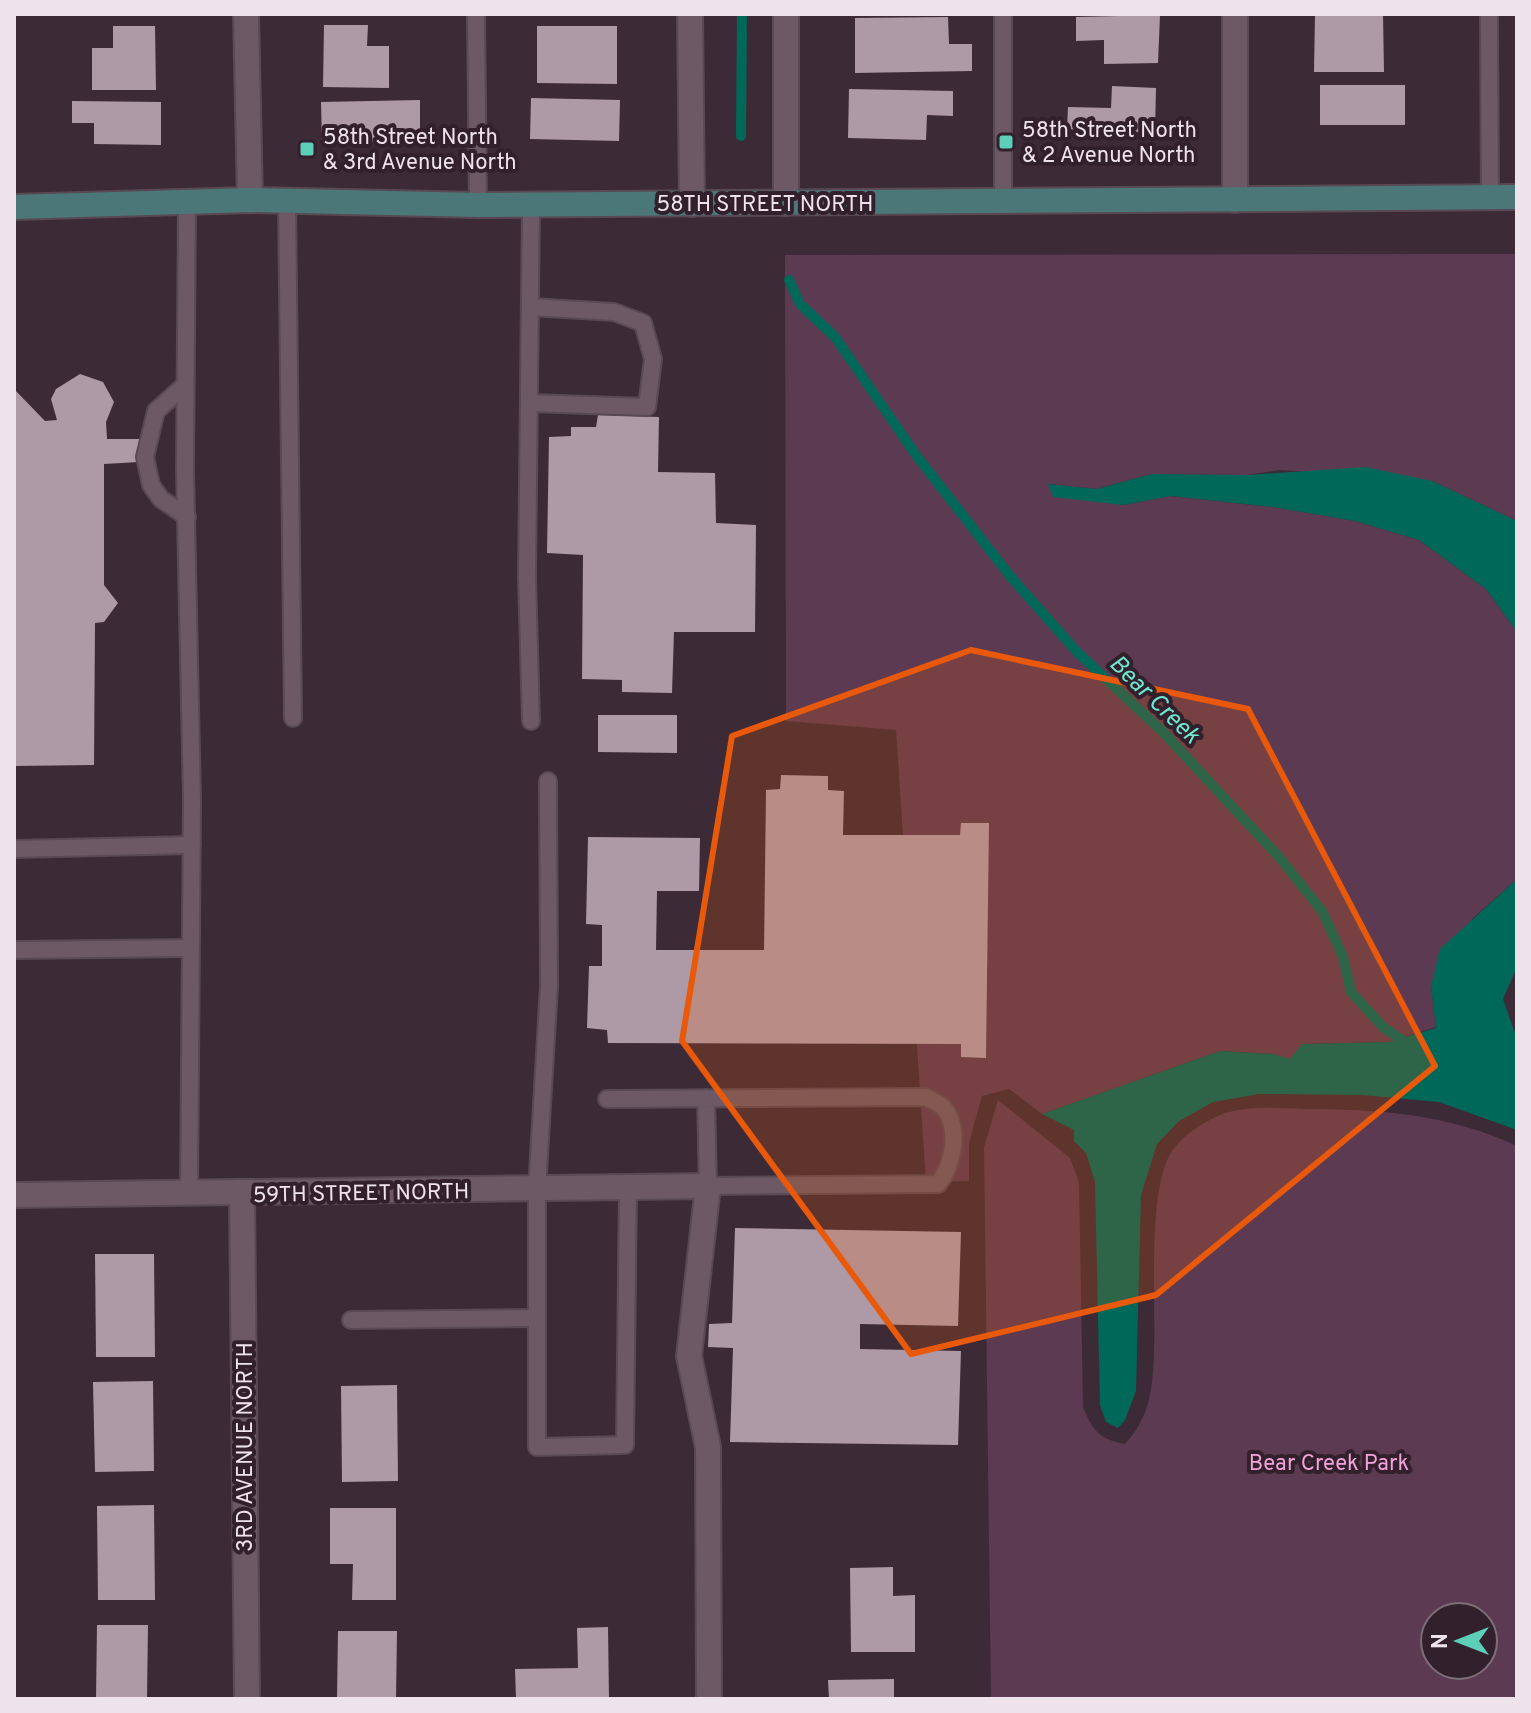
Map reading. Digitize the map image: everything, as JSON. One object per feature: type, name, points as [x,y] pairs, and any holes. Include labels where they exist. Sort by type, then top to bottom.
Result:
[{"type":"street","points":[[246,14],[250,200]]},
{"type":"street","points":[[690,14],[692,204]]},
{"type":"street","points":[[786,14],[786,203]]},
{"type":"street","points":[[1235,14],[1235,200]]},
{"type":"street","name":"58TH STREET NORTH","points":[[14,207],[250,200],[478,205],[1517,197]]},
{"type":"street","points":[[708,1186],[689,1356],[708,1447],[709,1699]]},
{"type":"street","name":"59TH STREET NORTH","points":[[14,1195],[708,1186]]},
{"type":"street","name":"3RD AVENUE NORTH","points":[[242,1194],[247,1699]]},
{"type":"lane","points":[[476,14],[478,205]]},
{"type":"lane","points":[[1003,14],[1003,202]]},
{"type":"lane","points":[[1489,14],[1490,197]]},
{"type":"lane","points":[[287,201],[293,718]]},
{"type":"lane","points":[[187,202],[185,385],[192,845],[189,1194]]},
{"type":"lane","points":[[531,204],[527,577],[531,721]]},
{"type":"lane","points":[[530,403],[647,407],[653,359],[643,323],[627,315],[531,307]]},
{"type":"lane","points":[[185,385],[156,411],[145,457],[151,485],[161,499],[187,517]]},
{"type":"lane","points":[[548,781],[549,986],[537,1190],[537,1447],[625,1445],[628,1188]]},
{"type":"lane","points":[[14,849],[192,845]]},
{"type":"lane","points":[[14,950],[190,948]]},
{"type":"lane","points":[[607,1099],[706,1098],[926,1097],[943,1107],[950,1122],[953,1145],[949,1170],[938,1184],[708,1186],[706,1098]]},
{"type":"lane","points":[[351,1320],[537,1318]]},
{"type":"highlighted area","points":[[971,650],[1248,709],[1435,1066],[1156,1295],[911,1354],[682,1041],[732,736]]},
{"type":"green space","points":[[1517,254],[1517,521],[1432,481],[1280,470],[1247,475],[1152,474],[1097,489],[1049,484],[1123,505],[1170,496],[1273,507],[1355,521],[1419,540],[1486,589],[1517,632],[1517,879],[1472,919],[1431,986],[1436,1027],[1388,1042],[1303,1044],[1290,1060],[1274,1054],[1220,1051],[1042,1114],[1009,1089],[982,1096],[969,1143],[969,1181],[926,1182],[896,730],[786,721],[785,255]]},
{"type":"green space","name":"Bear Creek Park","points":[[998,1100],[1070,1158],[1079,1182],[1083,1407],[1098,1433],[1125,1444],[1140,1423],[1151,1388],[1154,1246],[1159,1191],[1172,1151],[1193,1130],[1220,1115],[1251,1108],[1359,1110],[1439,1120],[1517,1146],[1517,1699],[991,1699],[984,1147]]},
{"type":"shaded area","points":[[1365,467],[1432,481],[1517,521],[1517,632],[1486,589],[1419,540],[1355,521],[1273,507],[1171,496],[1123,505],[1053,497],[1048,484],[1097,489],[1152,474],[1247,475]]},
{"type":"shaded area","points":[[1517,879],[1517,967],[1503,999],[1517,1039],[1517,1130],[1439,1102],[1362,1095],[1259,1094],[1213,1102],[1179,1121],[1157,1144],[1141,1195],[1136,1391],[1125,1420],[1118,1428],[1106,1422],[1100,1405],[1095,1182],[1086,1153],[1074,1141],[1074,1130],[1042,1114],[1220,1051],[1274,1054],[1290,1059],[1302,1044],[1388,1042],[1436,1028],[1431,986],[1440,949]]},
{"type":"building","points":[[1315,14],[1383,14],[1384,72],[1314,72]]},
{"type":"building","points":[[1160,15],[1158,63],[1104,64],[1104,40],[1076,41],[1076,17]]},
{"type":"building","points":[[948,17],[949,44],[972,44],[972,71],[855,73],[855,18]]},
{"type":"building","points":[[324,25],[368,25],[367,46],[389,46],[389,88],[323,87]]},
{"type":"building","points":[[113,26],[155,26],[156,90],[92,90],[92,48],[113,48]]},
{"type":"building","points":[[537,26],[617,26],[617,84],[537,83]]},
{"type":"building","points":[[1320,85],[1405,85],[1405,125],[1320,125]]},
{"type":"building","points":[[1112,86],[1156,88],[1155,133],[1067,129],[1068,107],[1111,108]]},
{"type":"building","points":[[849,89],[953,91],[953,116],[927,115],[926,140],[848,138]]},
{"type":"building","points":[[531,98],[620,100],[619,141],[530,139]]},
{"type":"building","points":[[420,100],[420,141],[322,143],[321,102]]},
{"type":"building","points":[[72,101],[161,102],[161,145],[94,144],[94,123],[72,123]]},
{"type":"building","points":[[80,374],[103,382],[114,402],[106,422],[107,439],[140,439],[139,462],[104,464],[104,585],[118,603],[104,622],[95,623],[94,765],[14,766],[14,389],[45,421],[57,420],[51,399],[56,389]]},
{"type":"building","points":[[598,415],[659,417],[658,472],[715,473],[716,523],[756,525],[755,632],[674,632],[672,693],[622,692],[622,680],[582,679],[583,555],[547,553],[549,437],[571,436],[571,427],[596,427]]},
{"type":"building","points":[[598,715],[677,715],[677,753],[598,752]]},
{"type":"building","points":[[781,775],[828,776],[828,790],[844,791],[843,835],[960,835],[961,823],[989,823],[986,1058],[961,1057],[961,1044],[608,1043],[607,1030],[587,1028],[589,966],[602,966],[602,925],[586,924],[588,837],[700,838],[699,891],[657,891],[656,950],[764,950],[766,790],[780,789]]},
{"type":"building","points":[[735,1228],[961,1232],[958,1326],[860,1324],[860,1349],[961,1351],[958,1445],[730,1442],[733,1348],[708,1347],[709,1324],[732,1323]]},
{"type":"building","points":[[95,1254],[154,1254],[155,1357],[96,1357]]},
{"type":"building","points":[[153,1381],[154,1471],[95,1472],[93,1382]]},
{"type":"building","points":[[397,1385],[398,1481],[342,1482],[341,1386]]},
{"type":"building","points":[[154,1505],[155,1600],[98,1600],[97,1506]]},
{"type":"building","points":[[330,1508],[396,1508],[396,1600],[352,1600],[353,1564],[330,1564]]},
{"type":"building","points":[[893,1567],[893,1596],[915,1595],[915,1652],[851,1652],[850,1568]]},
{"type":"building","points":[[97,1625],[148,1625],[147,1699],[96,1699]]},
{"type":"building","points":[[608,1627],[609,1699],[516,1699],[515,1669],[578,1668],[577,1628]]},
{"type":"building","points":[[338,1631],[397,1631],[396,1699],[337,1699]]},
{"type":"building","points":[[894,1679],[894,1699],[829,1699],[828,1680]]},
{"type":"waterway","name":"Bear Creek","points":[[741,136],[742,14]]},
{"type":"waterway","name":"Bear Creek","points":[[789,280],[800,304],[835,337],[916,455],[1010,576],[1077,652],[1163,732],[1279,857],[1322,911],[1343,957],[1351,992],[1383,1027],[1408,1044]]},
{"type":"place","name":"58th Street North & 2 Avenue North","points":[[1006,142]]},
{"type":"place","name":"58th Street North & 3rd Avenue North","points":[[307,149]]}]
